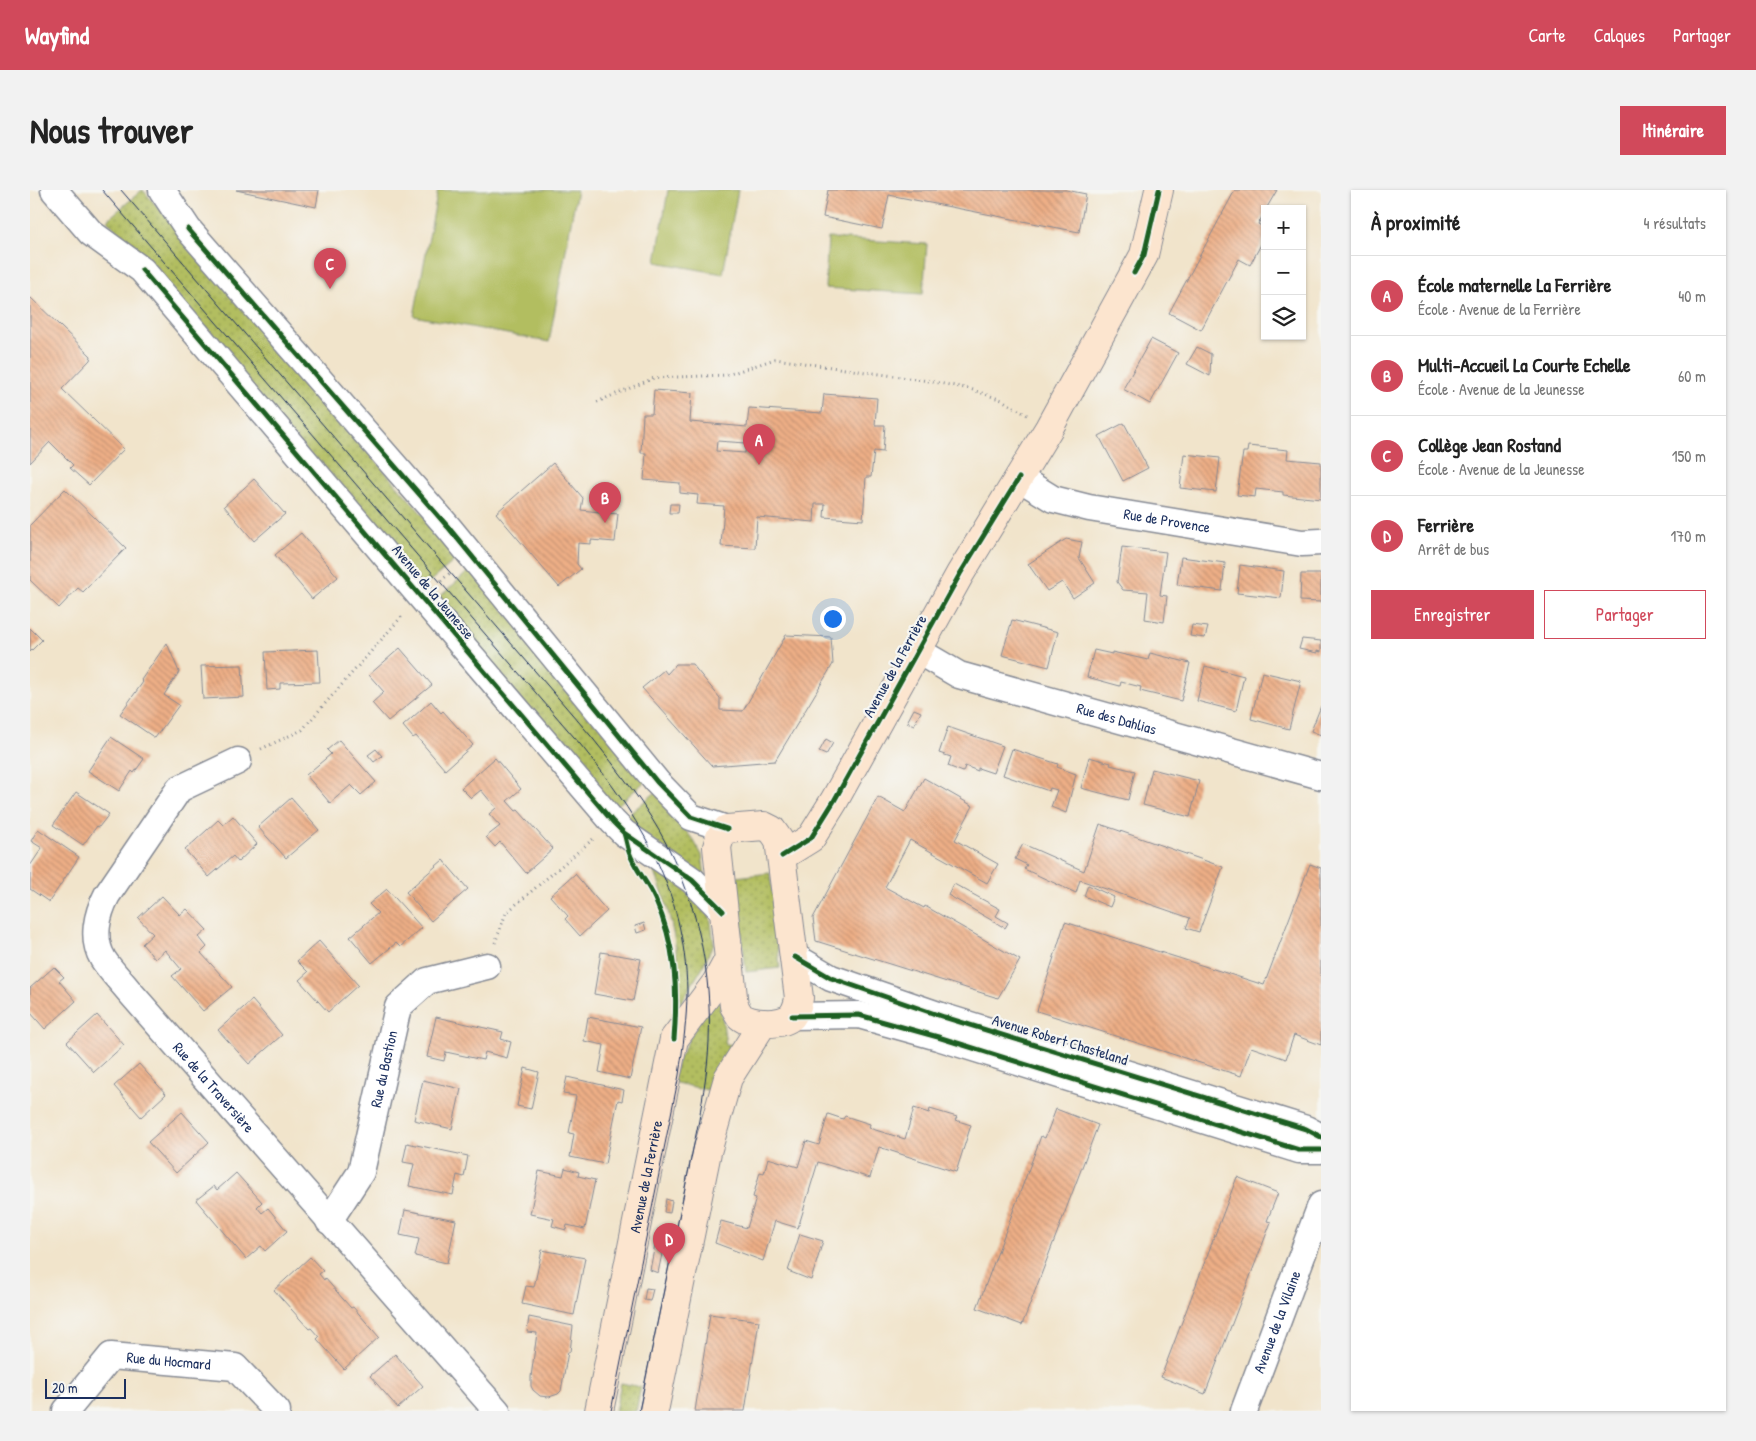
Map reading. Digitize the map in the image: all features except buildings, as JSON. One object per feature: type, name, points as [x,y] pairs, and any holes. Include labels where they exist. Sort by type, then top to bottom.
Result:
[{"type":"street","name":"Avenue de la Jeunesse","points":[[54,190],[91,234],[142,270],[613,822],[624,833],[692,880],[723,911]]},
{"type":"street","points":[[162,190],[188,228],[472,556],[658,782],[691,817],[726,829],[764,826],[772,830],[779,840],[782,856],[795,957],[799,998],[792,1016]]},
{"type":"street","name":"Avenue de la Ferrière","points":[[782,856],[810,838],[834,802],[960,574],[1049,428],[1144,255],[1159,190]]},
{"type":"street","name":"Rue de Provence","points":[[1019,478],[1053,499],[1089,508],[1302,543],[1321,542]]},
{"type":"street","name":"Rue des Dahlias","points":[[918,651],[959,675],[1321,776]]},
{"type":"street","name":"Rue de la Traversière","points":[[238,761],[179,789],[98,911],[96,935],[103,958],[128,990],[497,1411]]},
{"type":"street","points":[[726,829],[720,837],[717,847],[734,1006],[740,1016],[750,1021],[763,1023],[783,1021],[792,1016],[859,1015],[956,1043],[1299,1150],[1321,1150]]},
{"type":"street","name":"Avenue Robert Chasteland","points":[[795,957],[831,978],[944,1017],[1306,1130],[1321,1137]]},
{"type":"street","name":"Avenue de la Ferrière","points":[[599,1411],[674,1039],[716,983],[729,959]]},
{"type":"street","name":"Rue du Bastion","points":[[329,1221],[360,1172],[398,1007],[427,981],[487,966]]},
{"type":"street","points":[[654,1411],[710,1143],[728,1078],[763,1023]]},
{"type":"street","name":"Avenue de la Vilaine","points":[[1244,1411],[1321,1205]]},
{"type":"street","name":"Rue du Hocmard","points":[[66,1411],[111,1356],[235,1367],[277,1411]]},
{"type":"path","points":[[597,402],[654,378],[726,375],[775,359],[929,381],[970,389],[1002,400],[1049,428]]},
{"type":"path","points":[[238,761],[302,730],[420,596],[472,556]]},
{"type":"path","points":[[487,966],[506,913],[613,822]]},
{"type":"green space","points":[[142,190],[459,557],[423,587],[107,220]]},
{"type":"green space","points":[[438,190],[577,190],[549,342],[414,316]]},
{"type":"green space","points":[[668,190],[738,190],[723,274],[656,262]]},
{"type":"green space","points":[[828,238],[927,244],[923,294],[825,288]]},
{"type":"green space","points":[[470,570],[648,779],[613,809],[436,600]]},
{"type":"green space","points":[[656,792],[694,841],[702,855],[705,877],[623,819]]},
{"type":"green space","points":[[652,865],[668,873],[710,916],[714,943],[702,968],[680,1004],[678,967],[673,933],[665,900]]},
{"type":"green space","points":[[770,873],[780,968],[746,972],[736,877]]},
{"type":"green space","points":[[718,986],[726,1045],[739,1044],[712,1091],[672,1082],[679,1058]]},
{"type":"green space","points":[[621,1383],[641,1387],[636,1411],[615,1411]]},
{"type":"tram line","points":[[102,190],[580,744],[622,800],[656,858],[678,921],[684,955],[687,991],[686,1022],[679,1075],[611,1411]]},
{"type":"tram line","points":[[121,190],[590,735],[621,775],[660,832],[678,870],[695,917],[701,941],[708,991],[708,1051],[699,1120],[639,1411]]},
{"type":"cycle path","points":[[1134,273],[1144,255],[1159,190]]},
{"type":"cycle path","points":[[188,229],[448,527],[657,782],[691,817],[727,829]]},
{"type":"cycle path","points":[[142,270],[613,822],[624,833],[692,880],[723,911]]},
{"type":"cycle path","points":[[782,856],[811,838],[834,801],[960,574],[1019,478]]},
{"type":"cycle path","points":[[624,833],[628,850],[655,899],[667,933],[674,968],[676,1003],[674,1039]]},
{"type":"cycle path","points":[[795,957],[831,978],[944,1017],[1306,1129],[1321,1137]]},
{"type":"cycle path","points":[[792,1016],[859,1015],[938,1037],[1299,1150],[1321,1150]]},
{"type":"place","name":"Collège Jean Rostand","points":[[330,289]]},
{"type":"place","name":"École maternelle La Ferrière","points":[[759,465]]},
{"type":"place","name":"Multi-Accueil La Courte Echelle","points":[[605,523]]},
{"type":"place","name":"Ferrière","points":[[669,1264]]}]
